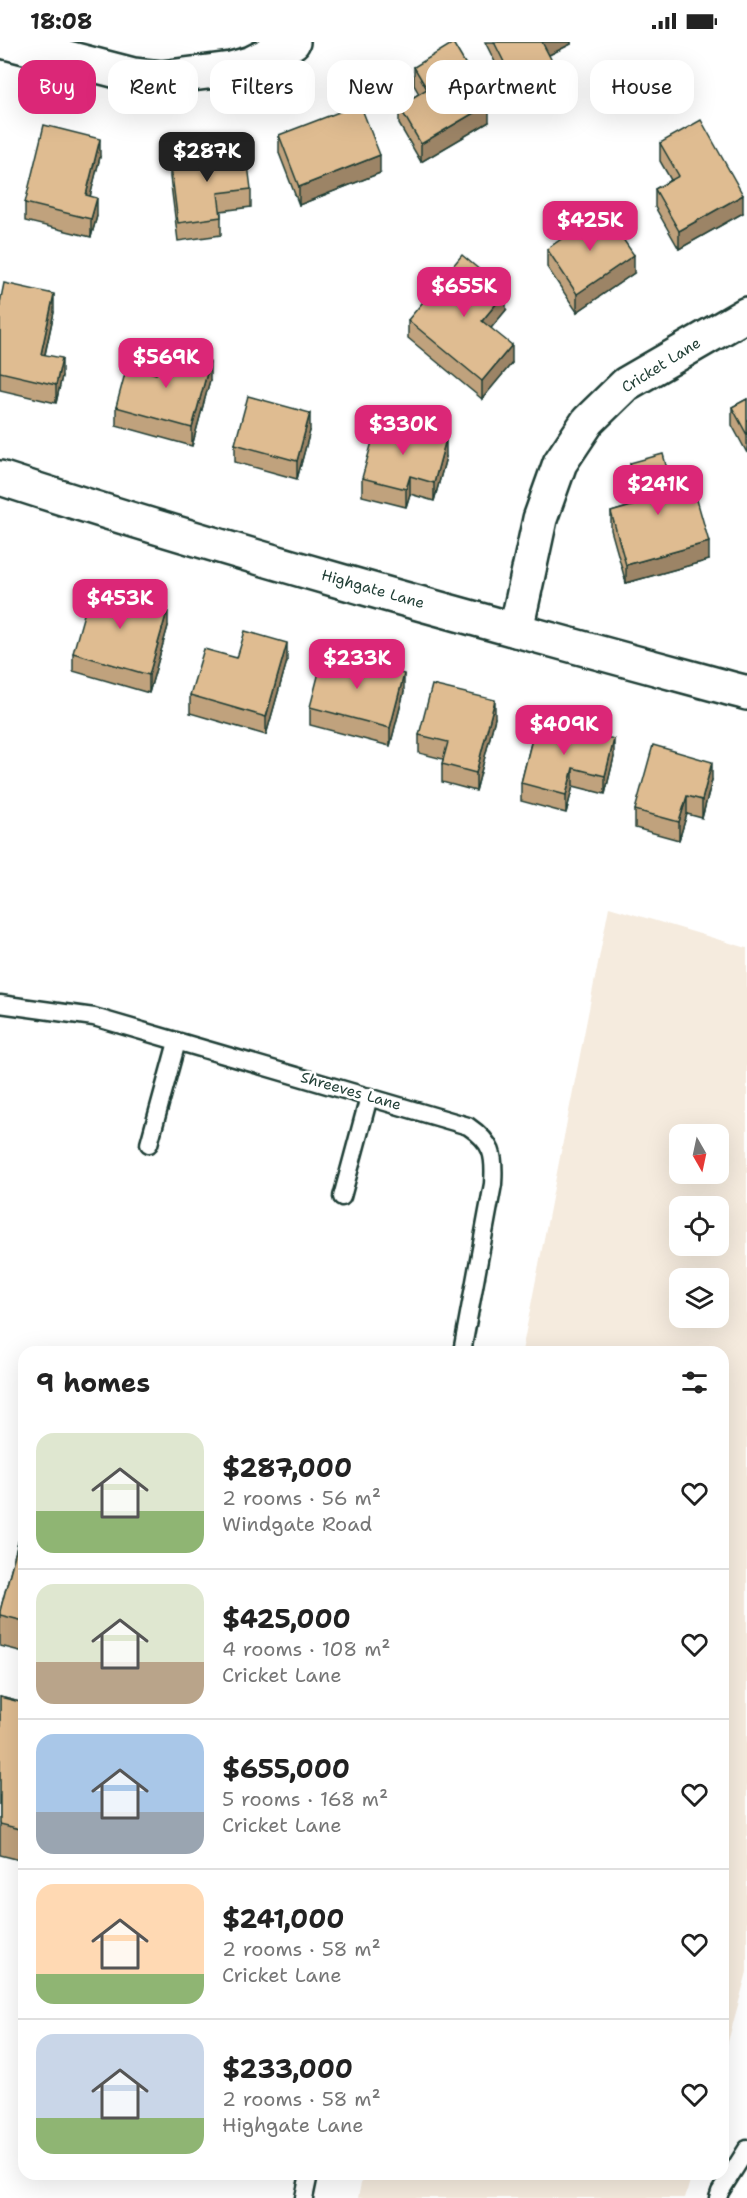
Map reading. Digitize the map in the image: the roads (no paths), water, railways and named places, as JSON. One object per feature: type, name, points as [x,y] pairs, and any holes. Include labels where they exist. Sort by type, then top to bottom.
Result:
[{"type":"street","points":[[6,42],[133,75],[161,78],[231,69],[252,63],[293,42]]},
{"type":"street","name":"Cricket Lane","points":[[516,630],[540,519],[560,463],[588,421],[626,384],[747,314]]},
{"type":"street","name":"Highgate Lane","points":[[0,478],[84,505],[516,630],[747,693]]},
{"type":"lane","name":"Shreeves Lane","points":[[0,1004],[94,1017],[468,1126],[481,1134],[490,1146],[495,1160],[494,1184],[463,1346]]},
{"type":"lane","points":[[149,1144],[177,1042]]},
{"type":"lane","points":[[342,1197],[369,1097]]},
{"type":"lane","points":[[729,2178],[747,2149]]},
{"type":"lane","points":[[304,2198],[308,2180]]},
{"type":"lane","points":[[718,2198],[728,2180]]}]
